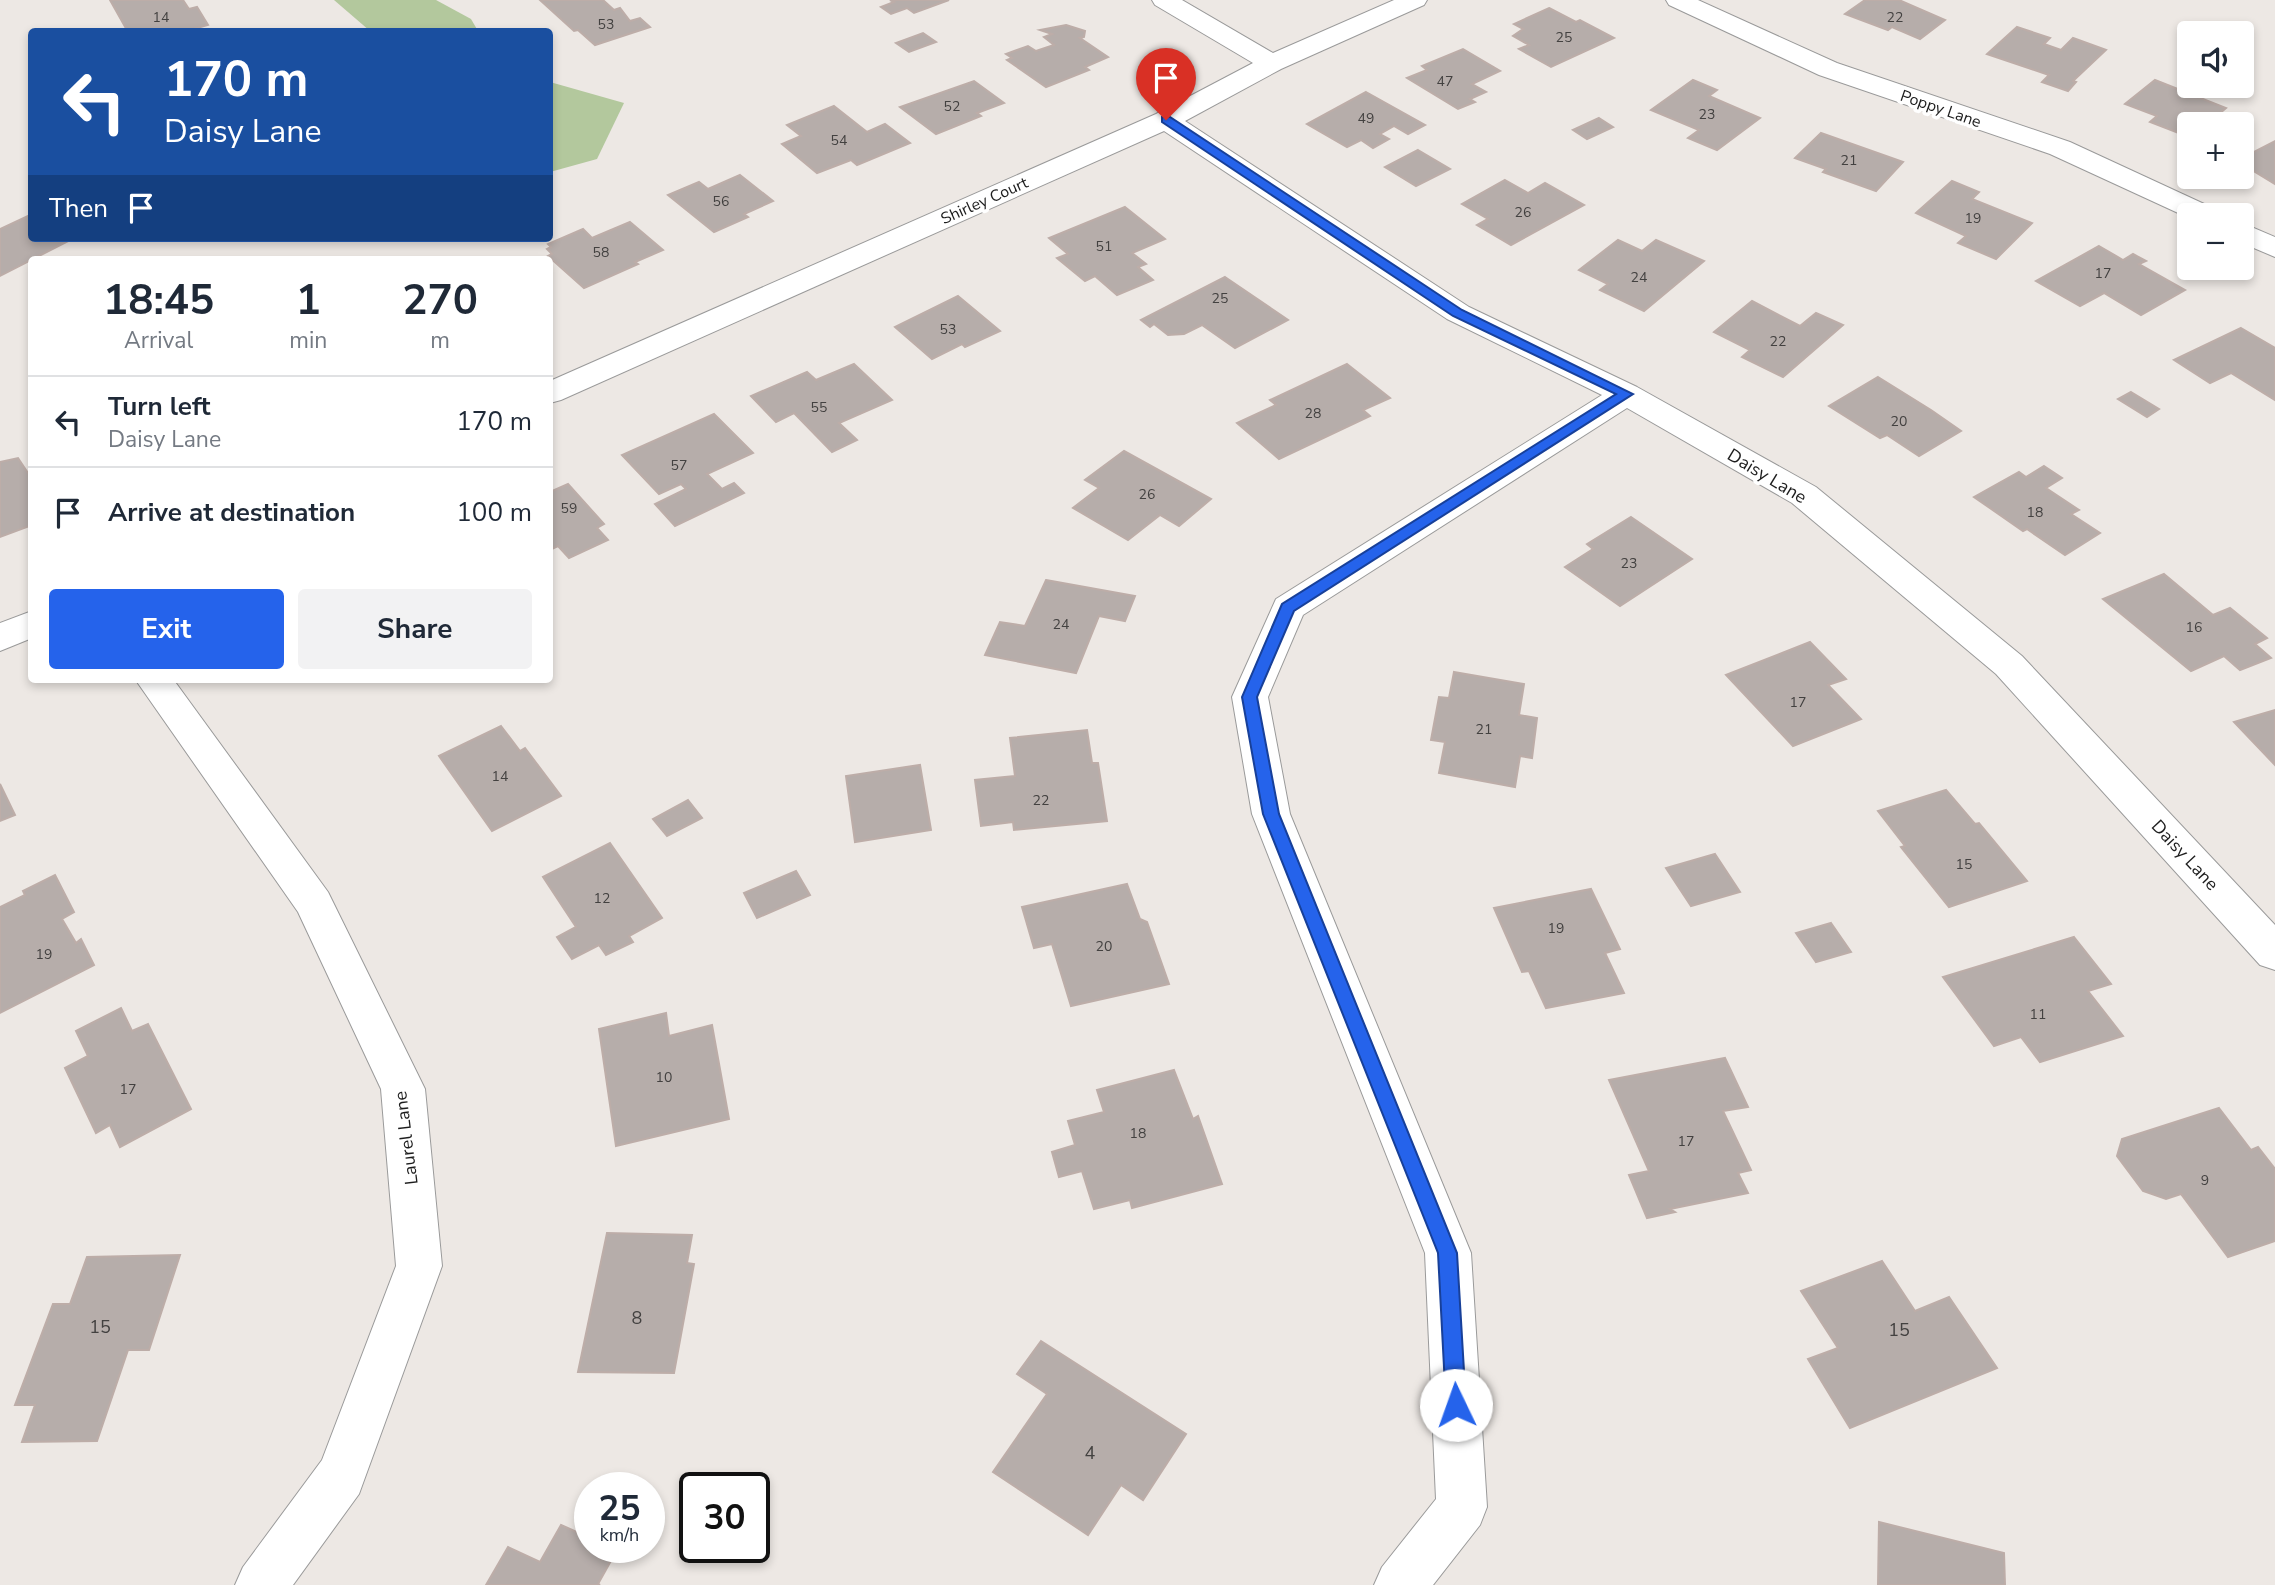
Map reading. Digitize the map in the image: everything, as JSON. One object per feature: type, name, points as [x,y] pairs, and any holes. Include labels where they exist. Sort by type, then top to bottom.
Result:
[{"type":"street","points":[[1164,0],[1272,63]]},
{"type":"street","name":"Shirley Court","points":[[553,392],[1166,120],[1272,63],[1415,0]]},
{"type":"street","name":"Poppy Lane","points":[[1678,0],[1828,69],[2060,148],[2179,203]]},
{"type":"street","name":"Daisy Lane","points":[[1166,120],[1458,313],[1626,394],[1804,495],[2009,665],[2275,953]]},
{"type":"street","points":[[2254,238],[2275,248]]},
{"type":"street","points":[[1400,1585],[1462,1507],[1448,1253],[1271,814],[1250,697],[1288,608],[1626,394]]},
{"type":"street","points":[[0,638],[28,625]]},
{"type":"street","name":"Laurel Lane","points":[[156,683],[314,903],[402,1089],[419,1266],[341,1476],[261,1585]]},
{"type":"green space","points":[[334,0],[436,0],[471,19],[476,28],[367,28]]},
{"type":"green space","points":[[553,83],[624,103],[597,159],[553,171]]},
{"type":"building","points":[[110,0],[183,0],[189,9],[197,7],[208,25],[197,28],[126,28]]},
{"type":"building","points":[[540,0],[603,0],[614,10],[620,8],[630,21],[640,18],[650,27],[595,45],[578,30],[574,31]]},
{"type":"building","points":[[890,0],[949,0],[914,13],[907,8],[891,14],[881,7],[894,2]]},
{"type":"building","points":[[1865,0],[1899,0],[1945,20],[1920,39],[1892,27],[1888,30],[1845,14]]},
{"type":"building","points":[[1549,8],[1614,38],[1551,67],[1519,49],[1529,45],[1513,36],[1523,29],[1514,24]]},
{"type":"building","points":[[1066,25],[1085,31],[1084,37],[1080,38],[1108,57],[1085,67],[1089,70],[1046,87],[1007,60],[1012,58],[1006,54],[1028,46],[1036,51],[1054,45],[1044,37],[1052,34],[1040,30]]},
{"type":"building","points":[[2017,27],[2050,38],[2044,44],[2061,50],[2073,38],[2106,50],[2073,81],[2076,82],[2068,91],[2042,82],[2049,75],[1987,54]]},
{"type":"building","points":[[923,33],[936,42],[909,52],[896,43]]},
{"type":"building","points":[[1463,49],[1500,71],[1472,84],[1486,92],[1470,99],[1475,102],[1458,109],[1407,78],[1427,70],[1422,66]]},
{"type":"building","points":[[1693,80],[1717,90],[1709,96],[1760,118],[1717,150],[1688,138],[1699,130],[1651,110]]},
{"type":"building","points":[[2155,80],[2177,89],[2177,98],[2201,98],[2226,108],[2221,112],[2177,112],[2177,132],[2150,122],[2157,116],[2125,104]]},
{"type":"building","points":[[974,81],[1004,103],[977,113],[981,116],[936,134],[900,107]]},
{"type":"building","points":[[1366,92],[1425,125],[1408,134],[1394,126],[1380,134],[1389,139],[1373,148],[1361,140],[1347,147],[1307,124]]},
{"type":"building","points":[[834,106],[867,132],[885,124],[910,143],[857,165],[851,160],[817,173],[782,144],[801,136],[787,125]]},
{"type":"building","points":[[1599,118],[1613,127],[1587,139],[1573,130]]},
{"type":"building","points":[[1821,133],[1903,162],[1876,191],[1823,172],[1826,169],[1795,158]]},
{"type":"building","points":[[2275,141],[2275,184],[2254,171],[2254,152]]},
{"type":"building","points":[[1418,150],[1450,169],[1416,186],[1385,167]]},
{"type":"building","points":[[740,175],[773,201],[744,214],[748,217],[714,232],[668,195],[699,182],[708,189]]},
{"type":"building","points":[[1505,180],[1528,193],[1545,183],[1584,205],[1511,245],[1477,225],[1488,219],[1462,204]]},
{"type":"building","points":[[1952,181],[1979,192],[1972,199],[2032,223],[1996,259],[1958,243],[1966,236],[1916,213]]},
{"type":"building","points":[[1125,207],[1165,239],[1132,253],[1146,264],[1138,267],[1153,280],[1117,295],[1095,276],[1085,281],[1057,258],[1068,254],[1049,238]]},
{"type":"building","points":[[28,216],[28,242],[66,242],[39,256],[28,256],[28,262],[0,276],[0,229]]},
{"type":"building","points":[[630,222],[663,250],[584,288],[553,260],[553,256],[548,256],[552,254],[547,249],[551,247],[548,244],[583,229],[592,238]]},
{"type":"building","points":[[1618,240],[1642,251],[1656,240],[1704,261],[1644,311],[1600,290],[1608,284],[1579,270]]},
{"type":"building","points":[[2099,246],[2123,260],[2133,254],[2146,261],[2139,264],[2185,290],[2141,315],[2104,293],[2080,306],[2036,281]]},
{"type":"building","points":[[1225,277],[1288,320],[1235,348],[1202,325],[1184,334],[1168,335],[1154,324],[1150,327],[1141,320]]},
{"type":"building","points":[[958,296],[1000,331],[965,347],[962,344],[932,359],[895,327]]},
{"type":"building","points":[[1752,301],[1800,326],[1816,313],[1843,325],[1783,377],[1742,357],[1750,350],[1714,332]]},
{"type":"building","points":[[2241,328],[2275,348],[2275,400],[2231,373],[2210,383],[2174,360]]},
{"type":"building","points":[[854,364],[892,400],[839,423],[857,440],[832,452],[794,413],[776,422],[751,396],[807,372],[816,380]]},
{"type":"building","points":[[1347,364],[1390,398],[1363,410],[1370,416],[1279,459],[1237,423],[1276,405],[1270,400]]},
{"type":"building","points":[[1878,377],[1961,431],[1919,456],[1887,435],[1880,438],[1829,406]]},
{"type":"building","points":[[2131,392],[2159,409],[2147,417],[2118,399]]},
{"type":"building","points":[[714,414],[753,453],[707,474],[722,489],[734,483],[744,493],[675,526],[655,504],[686,489],[681,484],[659,494],[622,455]]},
{"type":"building","points":[[1124,451],[1211,499],[1179,526],[1160,515],[1128,540],[1073,508],[1099,488],[1085,480]]},
{"type":"building","points":[[18,458],[28,473],[28,526],[0,537],[0,462]]},
{"type":"building","points":[[2044,466],[2062,478],[2046,488],[2079,510],[2071,514],[2100,533],[2065,555],[2027,529],[2023,531],[1974,497],[2019,472],[2026,477]]},
{"type":"building","points":[[568,484],[604,524],[597,528],[608,540],[569,558],[558,546],[553,548],[553,491]]},
{"type":"building","points":[[1631,517],[1692,559],[1620,606],[1565,567],[1593,549],[1587,544]]},
{"type":"building","points":[[2164,574],[2213,615],[2230,608],[2267,638],[2255,644],[2271,658],[2240,670],[2224,656],[2191,671],[2103,599]]},
{"type":"building","points":[[1046,580],[1135,596],[1125,621],[1099,616],[1076,673],[985,655],[1000,622],[1025,626]]},
{"type":"building","points":[[1810,642],[1846,679],[1828,685],[1861,719],[1793,746],[1726,675]]},
{"type":"building","points":[[1454,672],[1524,684],[1519,715],[1537,718],[1532,758],[1520,756],[1515,787],[1439,773],[1445,742],[1431,740],[1439,697],[1449,698]]},
{"type":"building","points":[[2275,710],[2275,765],[2234,722]]},
{"type":"building","points":[[501,726],[520,751],[525,748],[561,796],[492,831],[439,756]]},
{"type":"building","points":[[1087,730],[1092,763],[1098,763],[1107,821],[1014,830],[1013,822],[981,826],[975,780],[1015,776],[1010,738]]},
{"type":"building","points":[[920,765],[931,830],[855,842],[846,776]]},
{"type":"building","points":[[0,784],[15,815],[0,821]]},
{"type":"building","points":[[1946,790],[1975,824],[1979,823],[2027,881],[1949,907],[1901,847],[1905,846],[1878,811]]},
{"type":"building","points":[[688,800],[702,818],[667,836],[653,819]]},
{"type":"building","points":[[610,843],[662,918],[629,936],[633,942],[606,955],[599,945],[572,959],[557,937],[576,927],[543,877]]},
{"type":"building","points":[[1715,854],[1740,892],[1691,906],[1666,868]]},
{"type":"building","points":[[796,871],[810,895],[757,918],[744,893]]},
{"type":"building","points":[[55,875],[74,912],[62,919],[76,943],[81,939],[94,965],[0,1013],[0,907],[25,895],[23,891]]},
{"type":"building","points":[[1127,884],[1140,919],[1147,922],[1169,984],[1071,1006],[1052,944],[1034,948],[1022,907]]},
{"type":"building","points":[[1591,889],[1620,949],[1605,953],[1624,993],[1546,1008],[1529,971],[1522,972],[1494,908]]},
{"type":"building","points":[[1831,923],[1851,952],[1816,962],[1796,933]]},
{"type":"building","points":[[2074,937],[2111,984],[2088,991],[2123,1036],[2040,1062],[2021,1037],[1994,1046],[1943,977]]},
{"type":"building","points":[[121,1008],[132,1031],[148,1024],[191,1109],[120,1147],[110,1125],[96,1133],[65,1068],[88,1056],[76,1031]]},
{"type":"building","points":[[666,1013],[669,1036],[712,1025],[729,1119],[616,1146],[599,1029]]},
{"type":"building","points":[[1725,1058],[1748,1107],[1723,1111],[1751,1170],[1738,1173],[1748,1193],[1670,1209],[1675,1212],[1647,1218],[1629,1175],[1649,1171],[1609,1080]]},
{"type":"building","points":[[1174,1070],[1193,1119],[1198,1116],[1222,1184],[1132,1208],[1130,1200],[1094,1209],[1082,1171],[1059,1177],[1052,1152],[1075,1145],[1068,1121],[1104,1112],[1097,1090]]},
{"type":"building","points":[[2219,1108],[2251,1150],[2258,1147],[2275,1169],[2275,1241],[2228,1257],[2181,1194],[2166,1199],[2143,1191],[2117,1156],[2122,1139]]},
{"type":"building","points":[[607,1233],[692,1235],[687,1263],[694,1264],[674,1373],[578,1372]]},
{"type":"building","points":[[180,1255],[149,1350],[128,1350],[97,1441],[22,1442],[35,1405],[15,1405],[53,1304],[70,1304],[87,1257]]},
{"type":"building","points":[[1882,1261],[1915,1311],[1949,1297],[1997,1368],[1850,1428],[1808,1359],[1838,1348],[1801,1291]]},
{"type":"building","points":[[1041,1341],[1186,1434],[1143,1500],[1121,1485],[1088,1535],[993,1472],[1047,1394],[1017,1374]]},
{"type":"building","points":[[1879,1522],[2004,1553],[2005,1585],[1878,1585]]},
{"type":"building","points":[[561,1525],[574,1531],[574,1563],[610,1563],[598,1584],[600,1585],[486,1585],[508,1547],[540,1562]]},
{"type":"route","points":[[1166,120],[1458,313],[1626,394],[1288,608],[1250,697],[1271,814],[1448,1253],[1456,1405]]}]
